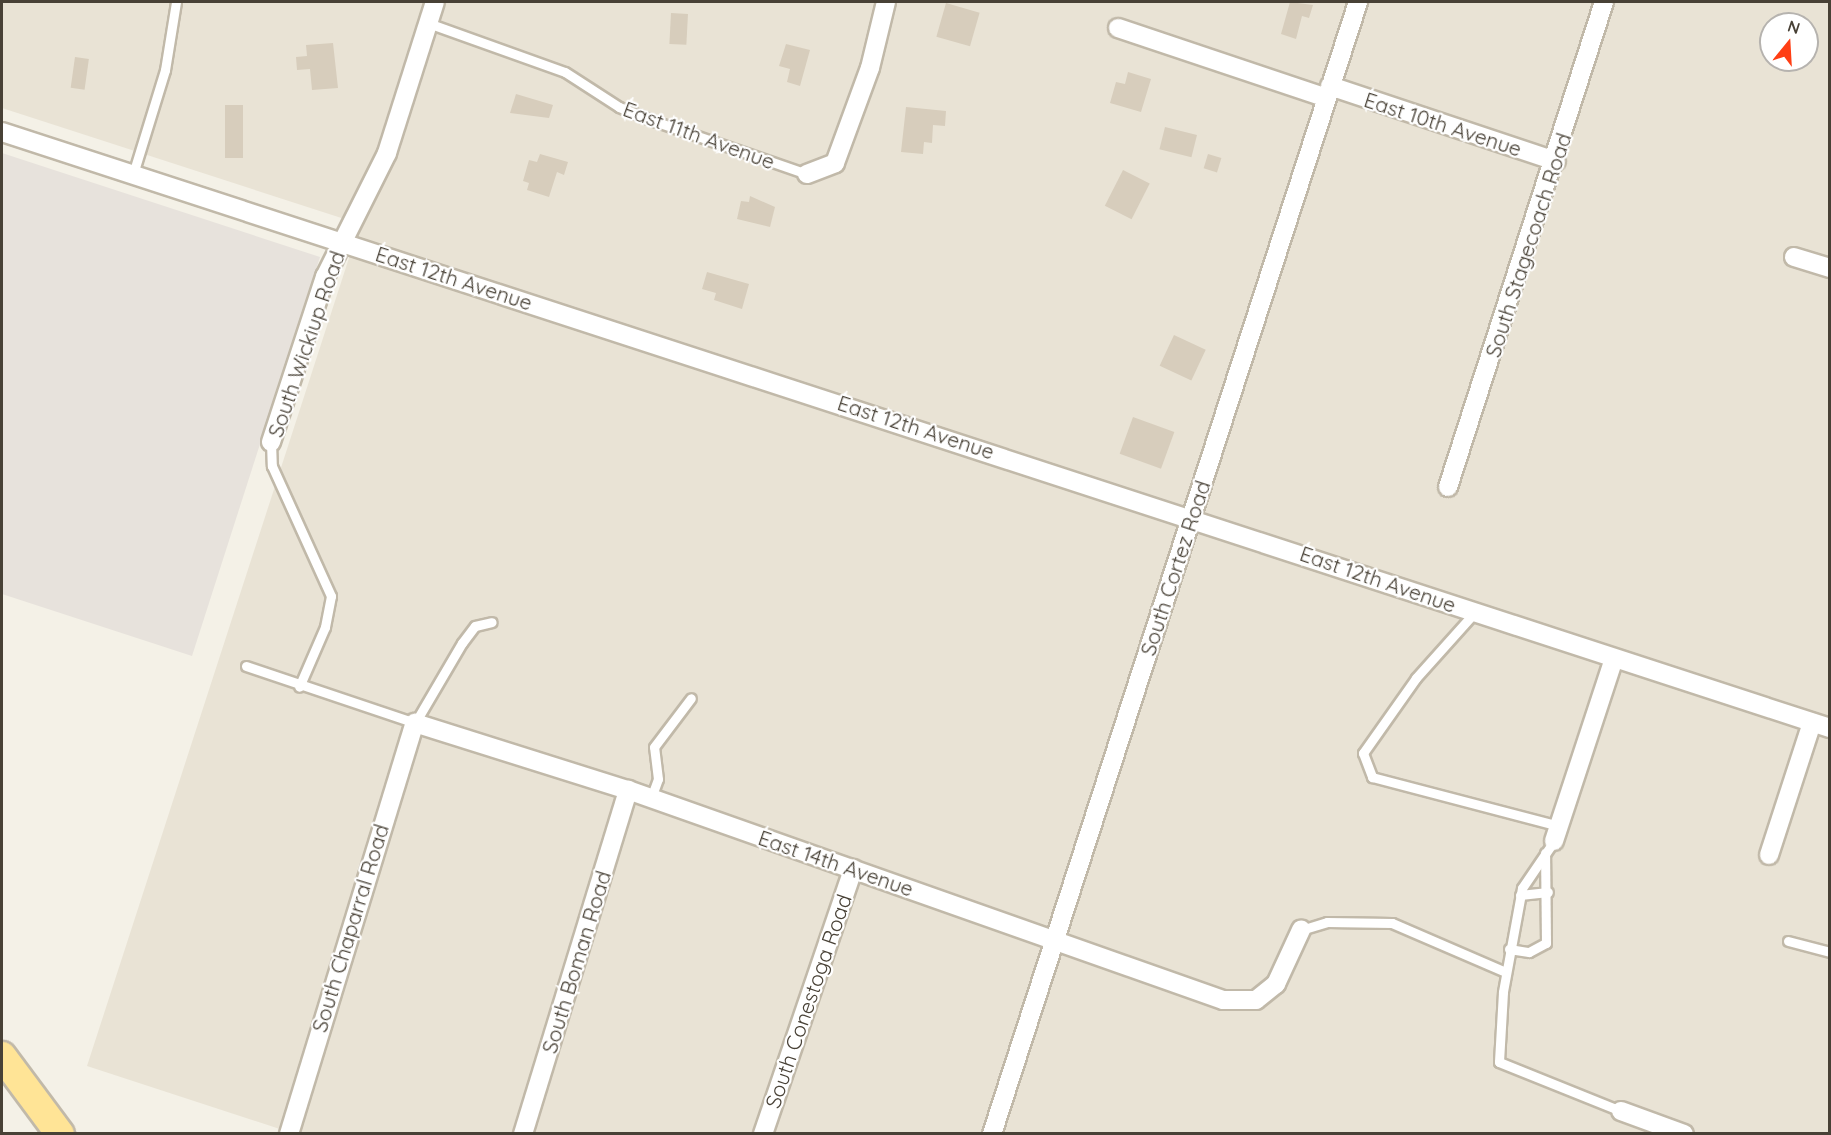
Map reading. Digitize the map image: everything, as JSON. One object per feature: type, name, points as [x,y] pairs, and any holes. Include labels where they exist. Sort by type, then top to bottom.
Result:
[{"type":"main road","points":[[2,1056],[60,1134]]},
{"type":"street","name":"South Wickiup Road","points":[[271,442],[325,277],[387,153],[435,2]]},
{"type":"street","points":[[807,174],[835,163],[870,68],[886,2]]},
{"type":"street","name":"South Cortez Road","points":[[992,1134],[1358,2]]},
{"type":"street","name":"South Stagecoach Road","points":[[1448,487],[1556,161],[1604,2]]},
{"type":"street","name":"East 10th Avenue","points":[[1118,28],[1556,161]]},
{"type":"street","name":"East 12th Avenue","points":[[2,132],[1191,516],[1614,659],[1830,728]]},
{"type":"street","points":[[1794,257],[1830,268]]},
{"type":"street","points":[[1553,840],[1614,659]]},
{"type":"street","name":"East 14th Avenue","points":[[414,723],[628,790],[1223,1000],[1256,1000],[1276,984],[1301,930]]},
{"type":"street","name":"South Chaparral Road","points":[[289,1134],[414,723]]},
{"type":"street","points":[[1769,855],[1812,723]]},
{"type":"street","name":"South Boman Road","points":[[523,1134],[628,790]]},
{"type":"street","name":"South Conestoga Road","points":[[763,1134],[853,869]]},
{"type":"street","points":[[1621,1111],[1684,1134]]},
{"type":"lane","points":[[133,174],[165,70],[176,2]]},
{"type":"lane","name":"East 11th Avenue","points":[[428,23],[565,72],[619,107],[654,121],[807,174]]},
{"type":"lane","name":"South Wickiup Road","points":[[271,442],[272,466],[331,596],[325,627],[299,687]]},
{"type":"lane","points":[[1475,612],[1416,678],[1363,753],[1372,777],[1553,840]]},
{"type":"lane","points":[[246,666],[299,687],[414,723],[462,643],[475,626],[492,622]]},
{"type":"lane","points":[[651,798],[658,779],[654,747],[691,698]]},
{"type":"lane","points":[[1509,949],[1529,952],[1546,943],[1553,840]]},
{"type":"lane","points":[[1553,840],[1521,895],[1509,949],[1499,1062],[1621,1111]]},
{"type":"lane","points":[[1521,895],[1548,892]]},
{"type":"lane","points":[[1301,930],[1327,922],[1392,923],[1506,972]]},
{"type":"lane","points":[[1788,941],[1830,952]]},
{"type":"shaded area","points":[[2,2],[1829,2],[1829,1133],[295,1134],[87,1066],[360,224],[2,108]]},
{"type":"shaded area","points":[[2,153],[320,257],[192,656],[2,594]]},
{"type":"building","points":[[1290,2],[1313,5],[1309,18],[1302,16],[1296,39],[1281,34]]},
{"type":"building","points":[[946,3],[980,13],[970,46],[936,37]]},
{"type":"building","points":[[671,13],[688,14],[686,45],[669,44]]},
{"type":"building","points":[[333,43],[338,88],[312,90],[310,69],[297,70],[296,57],[307,56],[306,45]]},
{"type":"building","points":[[786,44],[810,50],[800,86],[787,82],[790,69],[779,66]]},
{"type":"building","points":[[75,57],[89,59],[85,90],[71,88]]},
{"type":"building","points":[[1128,72],[1151,79],[1141,112],[1110,103],[1116,82],[1125,84]]},
{"type":"building","points":[[516,94],[553,105],[549,118],[510,113]]},
{"type":"building","points":[[225,105],[243,105],[243,158],[225,158]]},
{"type":"building","points":[[906,107],[946,111],[945,126],[933,125],[932,143],[924,142],[923,154],[901,152]]},
{"type":"building","points":[[1165,127],[1197,135],[1191,157],[1159,149]]},
{"type":"building","points":[[540,154],[568,162],[564,175],[557,172],[549,197],[527,190],[529,183],[523,181],[529,160],[537,162]]},
{"type":"building","points":[[1208,154],[1221,158],[1217,172],[1204,168]]},
{"type":"building","points":[[1123,170],[1150,184],[1132,219],[1105,206]]},
{"type":"building","points":[[750,196],[775,207],[770,227],[737,219],[741,201],[749,202]]},
{"type":"building","points":[[707,272],[749,284],[742,309],[714,300],[716,293],[702,289]]},
{"type":"building","points":[[1174,335],[1206,350],[1191,381],[1160,366]]},
{"type":"building","points":[[1133,417],[1174,432],[1161,469],[1120,454]]}]
